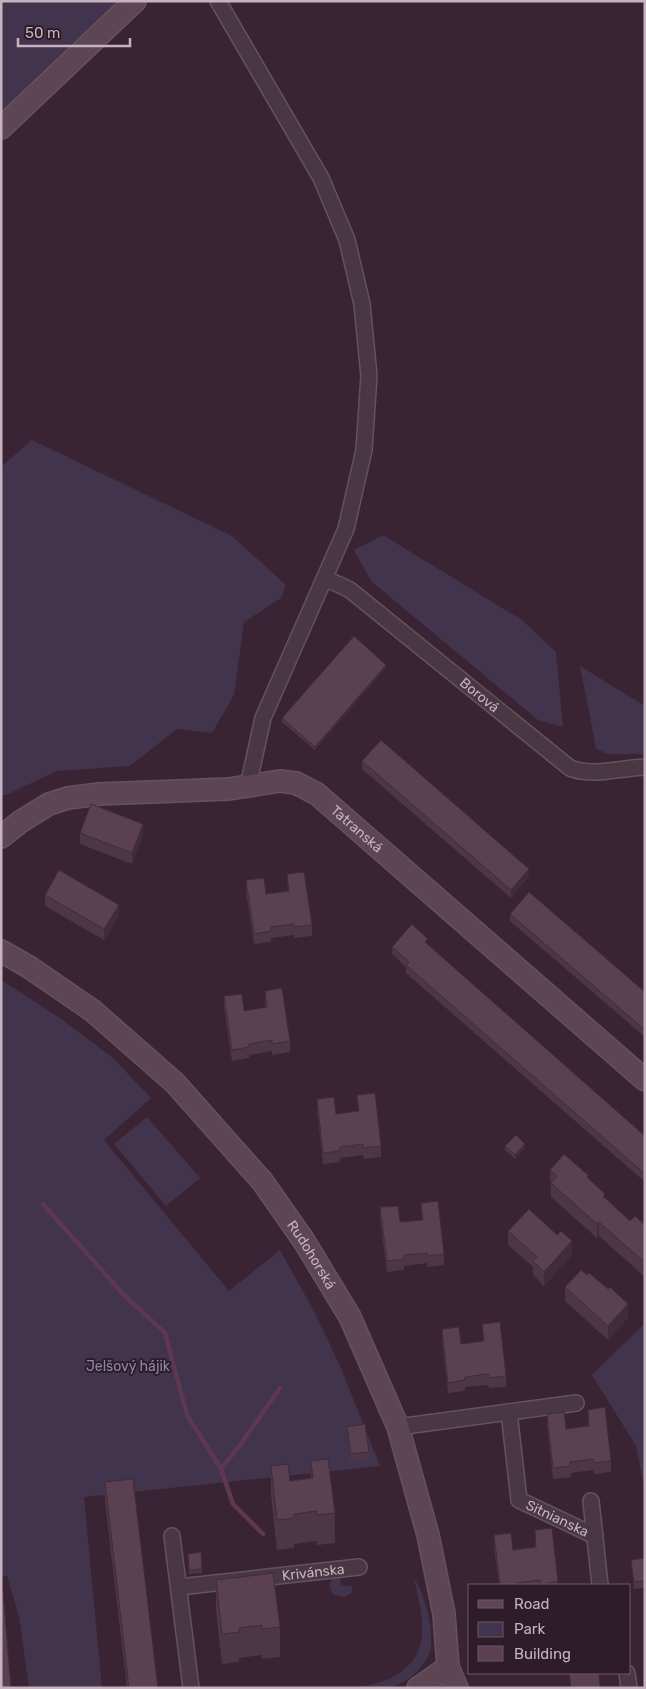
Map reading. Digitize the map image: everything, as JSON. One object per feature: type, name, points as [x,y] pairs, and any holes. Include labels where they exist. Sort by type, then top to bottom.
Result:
[{"type":"street","points":[[1,128],[134,1]]},
{"type":"street","points":[[218,1],[321,178],[347,240],[362,304],[369,376],[364,450],[346,529],[263,718],[248,786]]},
{"type":"street","name":"Borová","points":[[325,579],[350,590],[570,768],[591,772],[645,767]]},
{"type":"street","name":"Tatranská","points":[[1,837],[20,822],[49,804],[68,798],[100,794],[229,789],[280,781],[296,783],[317,794],[645,1080]]},
{"type":"street","name":"Rudohorská","points":[[1,951],[29,967],[93,1011],[175,1083],[262,1181],[304,1241],[350,1317],[398,1427],[428,1535],[444,1614],[448,1667],[457,1688]]},
{"type":"street","points":[[398,1427],[576,1403]]},
{"type":"street","name":"Sitnianska","points":[[509,1412],[518,1500],[595,1536]]},
{"type":"street","name":"Sitnianska","points":[[591,1500],[600,1584]]},
{"type":"street","points":[[172,1536],[191,1688]]},
{"type":"street","name":"Krivánska","points":[[178,1587],[359,1567]]},
{"type":"street","points":[[418,1688],[448,1667]]},
{"type":"street","name":"Rudohorská","points":[[441,1688],[448,1667]]},
{"type":"street","points":[[627,1674],[629,1688]]},
{"type":"green space","points":[[1,1],[121,1],[1,115]]},
{"type":"green space","points":[[32,440],[232,536],[286,585],[281,598],[244,622],[234,695],[212,733],[177,729],[130,766],[57,771],[6,795],[1,795],[1,467]]},
{"type":"green space","points":[[383,535],[522,620],[556,652],[563,727],[538,720],[371,581],[354,550]]},
{"type":"green space","points":[[580,666],[645,706],[645,754],[607,754],[596,748]]},
{"type":"green space","name":"Jelšový hájik","points":[[1,980],[57,1016],[113,1058],[151,1098],[104,1140],[229,1291],[280,1250],[314,1311],[340,1366],[380,1466],[84,1497],[102,1688],[29,1688],[19,1616],[7,1576],[1,1576]]},
{"type":"green space","points":[[147,1117],[200,1178],[166,1206],[114,1144]]},
{"type":"green space","points":[[645,1323],[645,1491],[636,1446],[592,1375]]},
{"type":"green space","points":[[340,1575],[341,1586],[353,1586],[351,1593],[345,1597],[334,1595],[330,1589],[330,1583],[333,1578]]},
{"type":"green space","points":[[414,1578],[422,1593],[429,1621],[431,1648],[426,1661],[416,1672],[398,1685],[384,1688],[357,1688],[379,1683],[405,1669],[420,1647],[422,1621]]},
{"type":"building","points":[[354,636],[386,665],[315,747],[282,718]]},
{"type":"building","points":[[381,740],[529,869],[511,890],[362,761]]},
{"type":"building","points":[[91,804],[143,824],[132,853],[80,833]]},
{"type":"building","points":[[59,870],[119,905],[104,929],[45,895]]},
{"type":"building","points":[[304,872],[312,925],[294,927],[294,924],[271,927],[271,931],[254,934],[246,880],[264,878],[266,894],[289,891],[287,874]]},
{"type":"building","points":[[529,892],[645,992],[645,1030],[510,914]]},
{"type":"building","points":[[412,924],[428,939],[425,942],[645,1136],[645,1174],[406,965],[409,962],[392,947]]},
{"type":"building","points":[[282,988],[290,1041],[272,1044],[272,1040],[249,1044],[249,1047],[232,1050],[224,996],[242,994],[244,1011],[267,1007],[265,991]]},
{"type":"building","points":[[375,1093],[381,1146],[364,1148],[363,1144],[340,1147],[340,1151],[323,1153],[317,1099],[334,1097],[336,1114],[359,1111],[357,1095]]},
{"type":"building","points":[[516,1135],[525,1144],[515,1155],[505,1146]]},
{"type":"building","points":[[564,1154],[589,1176],[587,1177],[605,1194],[603,1196],[630,1221],[635,1216],[645,1225],[645,1263],[551,1183],[557,1176],[550,1170]]},
{"type":"building","points":[[438,1201],[444,1254],[427,1256],[427,1253],[404,1255],[404,1259],[387,1261],[380,1207],[398,1206],[400,1222],[423,1220],[421,1203]]},
{"type":"building","points":[[529,1209],[557,1235],[561,1231],[572,1241],[544,1272],[533,1261],[537,1257],[508,1231]]},
{"type":"building","points":[[581,1270],[587,1275],[589,1273],[608,1289],[610,1287],[628,1304],[608,1326],[565,1287]]},
{"type":"building","points":[[500,1322],[506,1376],[489,1378],[488,1374],[465,1377],[465,1380],[448,1383],[442,1329],[459,1327],[461,1344],[484,1341],[482,1324]]},
{"type":"building","points":[[605,1407],[611,1461],[594,1463],[593,1459],[570,1462],[571,1466],[553,1468],[547,1414],[564,1412],[566,1429],[589,1426],[588,1410]]},
{"type":"building","points":[[365,1424],[369,1452],[351,1454],[347,1427]]},
{"type":"building","points":[[328,1459],[335,1513],[317,1515],[317,1511],[294,1514],[294,1518],[277,1520],[271,1466],[288,1464],[290,1481],[313,1478],[311,1461]]},
{"type":"building","points":[[133,1479],[158,1688],[129,1688],[105,1482]]},
{"type":"building","points":[[552,1528],[558,1582],[541,1584],[540,1580],[517,1584],[500,1584],[494,1535],[511,1533],[513,1550],[536,1547],[535,1530]]},
{"type":"building","points":[[201,1552],[202,1569],[189,1570],[188,1554]]},
{"type":"building","points":[[645,1558],[645,1581],[634,1582],[631,1560]]},
{"type":"building","points":[[273,1573],[280,1627],[262,1629],[262,1625],[239,1628],[239,1632],[222,1634],[216,1580]]},
{"type":"building","points":[[1,1590],[3,1590],[11,1688],[1,1688]]},
{"type":"building","points":[[569,1674],[599,1674],[600,1688],[571,1688]]},
{"type":"waterway","points":[[43,1204],[122,1293],[165,1333],[187,1415],[221,1469]]},
{"type":"waterway","points":[[263,1534],[233,1504],[221,1469],[280,1388]]}]
